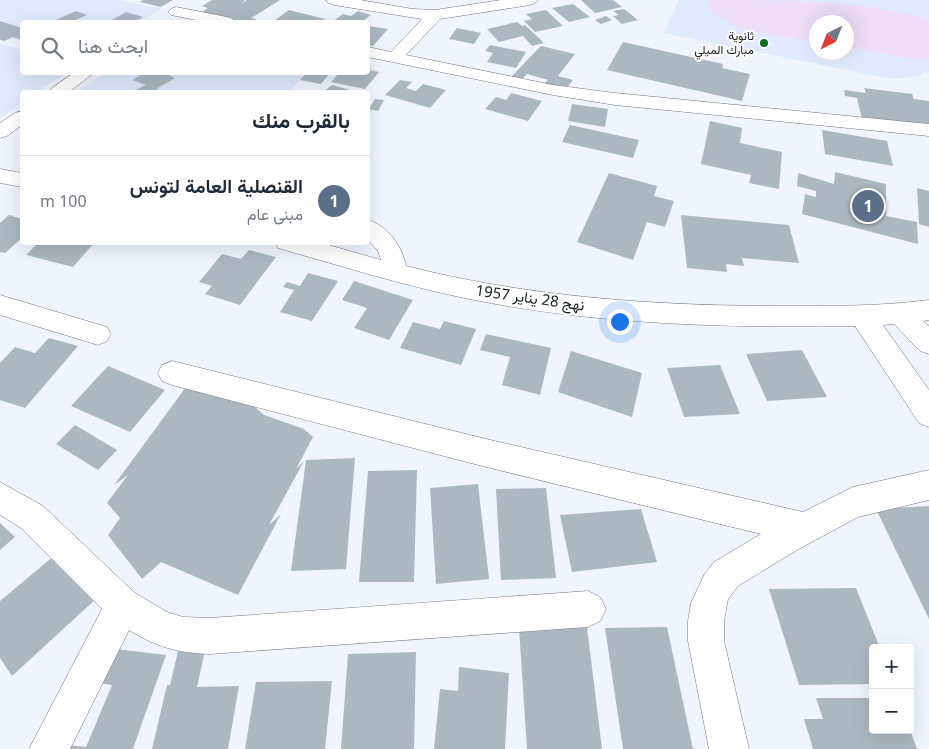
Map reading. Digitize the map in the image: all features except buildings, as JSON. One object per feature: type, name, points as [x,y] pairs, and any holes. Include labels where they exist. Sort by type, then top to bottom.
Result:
[{"type":"street","points":[[164,20],[194,0]]},
{"type":"street","points":[[334,0],[413,14],[435,15],[530,0]]},
{"type":"street","points":[[176,12],[217,20]]},
{"type":"street","points":[[394,58],[435,15]]},
{"type":"street","points":[[370,52],[553,90],[615,99],[929,130]]},
{"type":"street","points":[[61,90],[84,75]]},
{"type":"street","points":[[0,132],[20,118]]},
{"type":"street","points":[[370,230],[382,240],[393,254],[395,272]]},
{"type":"street","name":"نهج 28 يناير 1957","points":[[297,245],[395,272],[490,294],[568,305],[641,312],[727,316],[900,314],[929,310]]},
{"type":"street","points":[[0,305],[98,334]]},
{"type":"street","points":[[900,314],[929,343]]},
{"type":"street","points":[[862,315],[929,414]]},
{"type":"street","points":[[172,374],[486,453],[803,528]]},
{"type":"street","points":[[729,749],[706,641],[706,621],[709,603],[716,587],[726,574],[803,528],[853,503],[929,485]]},
{"type":"street","points":[[0,497],[32,517],[123,605],[158,627],[183,635],[210,636],[588,609]]},
{"type":"street","points":[[49,749],[123,605]]},
{"type":"shaded area","points":[[0,0],[119,0],[161,9],[143,20],[20,20],[20,40],[0,35]]},
{"type":"shaded area","name":"ثانوية مبارك الميلي","points":[[679,0],[929,0],[929,73],[922,72],[922,75],[892,79],[664,33]]},
{"type":"shaded area","points":[[711,0],[821,2],[876,8],[929,19],[929,60],[905,58],[854,48],[854,15],[809,15],[809,41],[757,32],[741,27],[727,22],[708,5]]},
{"type":"shaded area","points":[[0,44],[20,49],[20,75],[63,75],[40,90],[20,90],[20,104],[0,118]]},
{"type":"shaded area","points":[[102,75],[306,75],[290,90],[80,90]]},
{"type":"place","name":"ثانوية مبارك الميلي","points":[[764,43]]},
{"type":"place","name":"القنصلية العامة لتونس","points":[[868,206]]}]
